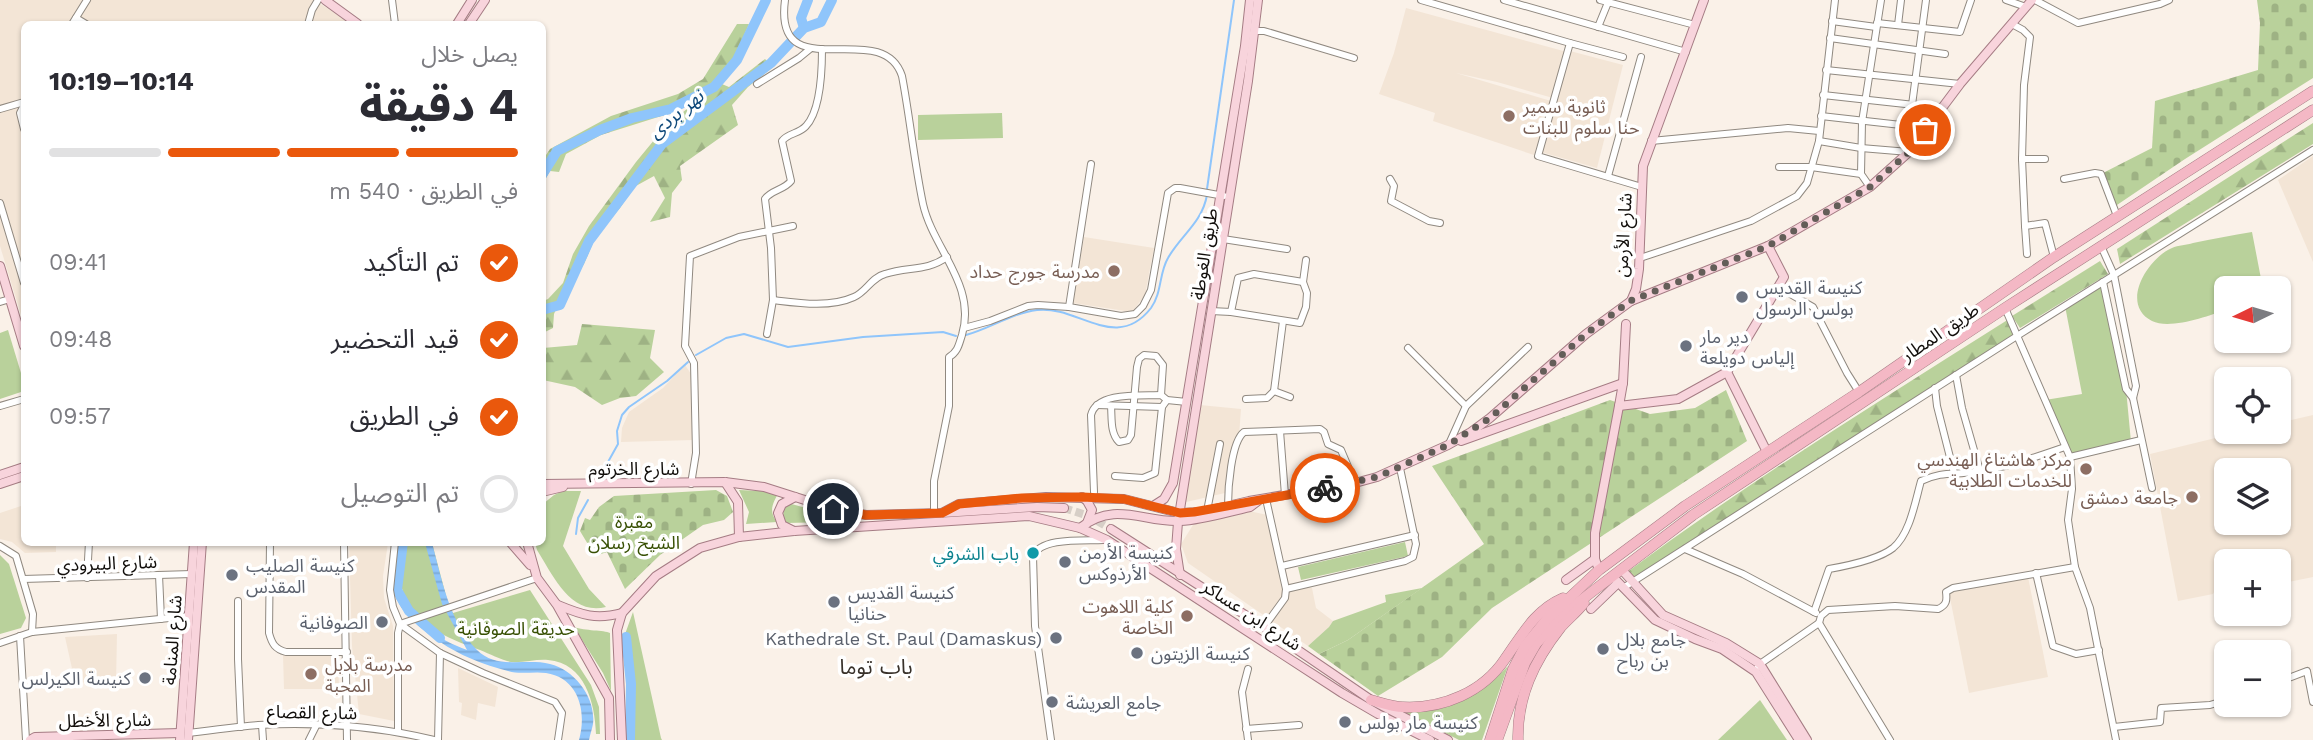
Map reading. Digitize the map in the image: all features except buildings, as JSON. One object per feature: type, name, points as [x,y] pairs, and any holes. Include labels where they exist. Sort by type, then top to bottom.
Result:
[{"type":"highway","name":"طريق المطار","points":[[1570,595],[1685,506],[1859,392],[2054,257],[2313,91]]},
{"type":"highway","name":"طريق المطار","points":[[1593,591],[1618,583],[1622,570],[1693,515],[2005,308],[2313,110]]},
{"type":"highway","points":[[1497,740],[1525,663],[1536,644],[1561,616],[1593,591]]},
{"type":"highway","points":[[1518,740],[1523,696],[1534,668],[1563,625],[1593,591]]},
{"type":"highway","points":[[1371,700],[1401,708],[1413,707],[1455,699],[1477,688],[1492,676],[1505,660],[1532,620],[1552,603],[1570,595]]},
{"type":"highway","points":[[1490,740],[1519,657],[1538,630],[1570,595]]},
{"type":"main road","points":[[325,0],[354,21]]},
{"type":"main road","points":[[459,21],[472,0]]},
{"type":"main road","points":[[471,21],[485,0]]},
{"type":"main road","points":[[1153,506],[1164,499],[1173,484],[1216,194],[1245,46],[1250,0]]},
{"type":"main road","name":"طريق الغوطة","points":[[1180,575],[1176,548],[1179,517],[1258,0]]},
{"type":"main road","name":"شارع الأرمن","points":[[1179,517],[1355,483],[1400,468],[1448,445],[1490,418],[1586,334],[1630,301],[1636,289],[1640,258],[1643,166],[1704,0]]},
{"type":"main road","points":[[1630,301],[1768,246],[1870,187],[1909,152],[1960,84],[2031,2]]},
{"type":"main road","points":[[1619,406],[1678,399],[1727,372],[1784,277],[1768,246]]},
{"type":"main road","points":[[0,266],[21,336]]},
{"type":"main road","points":[[1599,570],[1595,559],[1596,523],[1623,383],[1626,324]]},
{"type":"main road","points":[[1727,372],[1767,452]]},
{"type":"main road","points":[[1448,445],[1623,383]]},
{"type":"main road","points":[[1490,418],[1491,424],[1496,428]]},
{"type":"main road","points":[[0,475],[21,468]]},
{"type":"main road","points":[[0,484],[21,476]]},
{"type":"main road","points":[[725,482],[764,487],[833,509],[866,515],[1064,508]]},
{"type":"main road","points":[[725,482],[738,502],[739,537]]},
{"type":"main road","name":"شارع الخرتوم","points":[[546,484],[725,482]]},
{"type":"main road","points":[[546,491],[572,485]]},
{"type":"main road","points":[[794,531],[782,525],[778,516],[782,504],[795,497]]},
{"type":"main road","points":[[938,514],[959,504],[1022,498],[1082,497],[1124,499],[1153,506],[1179,517]]},
{"type":"main road","points":[[1082,497],[1090,503],[1092,510],[1084,525]]},
{"type":"main road","name":"شارع الأرمن","points":[[1179,517],[1250,507],[1262,499]]},
{"type":"main road","points":[[1084,525],[1105,516],[1125,514],[1179,517]]},
{"type":"main road","name":"شارع ابن عساكر","points":[[622,613],[656,576],[700,548],[739,537],[1029,516],[1084,525],[1342,693],[1430,740]]},
{"type":"main road","name":"شارع ابن عساكر","points":[[1111,529],[1264,627],[1371,700],[1448,740]]},
{"type":"main road","name":"شارع المنامة","points":[[184,736],[183,710],[194,546]]},
{"type":"main road","name":"شارع المنامة","points":[[184,736],[202,546]]},
{"type":"main road","points":[[514,546],[532,567]]},
{"type":"main road","points":[[528,546],[537,578],[557,605],[609,698],[610,740]]},
{"type":"main road","points":[[1566,580],[1595,559]]},
{"type":"main road","points":[[1622,570],[1663,615],[1726,643],[1758,668],[1807,740]]},
{"type":"main road","points":[[1591,609],[1618,583],[1655,620],[1758,668],[1799,740]]},
{"type":"main road","points":[[557,605],[583,615],[605,617],[622,613],[617,630],[621,740]]},
{"type":"main road","points":[[164,735],[176,723],[183,710]]},
{"type":"main road","name":"شارع الأخطل","points":[[32,739],[184,736]]},
{"type":"street","points":[[74,21],[87,0]]},
{"type":"street","points":[[309,21],[318,0]]},
{"type":"street","points":[[391,0],[394,21]]},
{"type":"street","points":[[785,0],[785,29],[791,39],[807,48],[880,52],[888,54],[899,66],[923,205],[962,293],[964,328],[955,353],[949,357],[949,407],[934,481],[938,514]]},
{"type":"street","points":[[1421,0],[1623,57]]},
{"type":"street","points":[[1504,0],[1686,52]]},
{"type":"street","points":[[1640,258],[1751,220],[1797,196],[1807,183],[1819,141],[1835,0]]},
{"type":"street","points":[[1870,187],[1861,174],[1862,122],[1881,0]]},
{"type":"street","points":[[1898,25],[1901,0]]},
{"type":"street","points":[[1819,141],[1909,152],[1912,105],[1926,0]]},
{"type":"street","points":[[1832,21],[1960,32],[1971,0]]},
{"type":"street","points":[[2006,0],[2031,2],[2078,23],[2169,0]]},
{"type":"street","points":[[1598,27],[1606,1],[1695,25]]},
{"type":"street","points":[[2012,24],[2030,37],[2024,85],[2022,159],[2027,254]]},
{"type":"street","points":[[1255,31],[1265,31],[1354,58]]},
{"type":"street","points":[[1830,38],[1945,54]]},
{"type":"street","points":[[1570,43],[1538,156],[1642,187]]},
{"type":"street","points":[[757,84],[799,58],[807,48]]},
{"type":"street","points":[[767,334],[773,300],[765,199],[791,181],[782,141],[802,130],[808,123],[821,84],[822,49]]},
{"type":"street","points":[[1608,176],[1642,57]]},
{"type":"street","points":[[1826,70],[1960,84]]},
{"type":"street","points":[[1823,95],[1942,108]]},
{"type":"street","points":[[0,109],[21,104]]},
{"type":"street","points":[[1822,116],[1910,126]]},
{"type":"street","points":[[1651,141],[1788,128],[1819,131]]},
{"type":"street","points":[[1618,583],[1633,582],[2313,150]]},
{"type":"street","points":[[2022,159],[2045,159]]},
{"type":"street","points":[[1069,307],[1091,164]]},
{"type":"street","points":[[1779,167],[1811,167],[1861,174]]},
{"type":"street","points":[[2064,179],[2101,174],[2117,216]]},
{"type":"street","points":[[1390,179],[1395,186],[1391,201],[1429,221],[1440,223]]},
{"type":"street","points":[[964,328],[1028,306],[1069,307],[1121,316],[1135,314],[1143,306],[1151,290],[1168,192],[1175,188],[1230,197]]},
{"type":"street","points":[[0,203],[21,273]]},
{"type":"street","points":[[2025,226],[2045,223],[2054,257]]},
{"type":"street","points":[[691,484],[696,453],[694,363],[685,346],[689,258],[694,253],[739,237],[793,226]]},
{"type":"street","points":[[1223,239],[1287,248]]},
{"type":"street","points":[[2101,246],[2115,275],[2136,386],[2133,398],[2151,488]]},
{"type":"street","points":[[773,300],[809,304],[848,299],[861,293],[879,276],[932,267],[947,257]]},
{"type":"street","points":[[1211,311],[1296,323],[1303,320],[1307,293],[1303,282],[1306,260]]},
{"type":"street","points":[[1231,312],[1238,278],[1254,274],[1303,282]]},
{"type":"street","points":[[2103,282],[2126,389],[2133,398]]},
{"type":"street","points":[[1778,287],[1813,307],[1859,392]]},
{"type":"street","points":[[0,302],[10,299]]},
{"type":"street","points":[[2005,308],[2070,457],[2072,489],[2068,520],[2075,567],[2091,608],[2116,740]]},
{"type":"street","points":[[1246,398],[1267,398],[1274,391],[1283,321]]},
{"type":"street","points":[[1448,445],[1466,406],[1528,347]]},
{"type":"street","points":[[1408,348],[1466,406]]},
{"type":"street","points":[[1111,406],[1114,435],[1119,442],[1124,442],[1131,435],[1139,359],[1150,354],[1161,359],[1164,398],[1155,473],[1143,478],[1115,476]]},
{"type":"street","points":[[1956,375],[1962,408],[1980,471]]},
{"type":"street","points":[[1936,388],[1937,406],[1954,473]]},
{"type":"street","points":[[1274,391],[1290,397]]},
{"type":"street","points":[[1094,492],[1091,415],[1097,405],[1111,398],[1133,396],[1187,402]]},
{"type":"street","points":[[0,406],[21,400]]},
{"type":"street","points":[[1097,405],[1162,407]]},
{"type":"street","points":[[1228,506],[1228,485],[1241,432],[1320,429],[1324,432],[1328,444],[1341,450],[1355,483]]},
{"type":"street","points":[[1280,430],[1285,495]]},
{"type":"street","points":[[2070,457],[2141,440]]},
{"type":"street","points":[[1207,511],[1220,444]]},
{"type":"street","points":[[1818,617],[1829,569],[1856,564],[1893,548],[1908,525],[1921,481],[1936,474],[1980,471],[2065,447]]},
{"type":"street","points":[[1286,589],[1409,559],[1416,548],[1415,535],[1400,468]]},
{"type":"street","points":[[1262,499],[1286,589],[1284,598],[1264,627]]},
{"type":"street","points":[[1051,740],[1035,625],[1033,554],[1042,546],[1072,538],[1084,525]]},
{"type":"street","points":[[1282,566],[1415,535]]},
{"type":"street","points":[[1061,542],[1107,540]]},
{"type":"street","points":[[0,546],[16,556],[33,614],[32,632]]},
{"type":"street","points":[[87,578],[89,546]]},
{"type":"street","points":[[270,546],[269,633],[272,644],[278,650],[286,652],[347,652]]},
{"type":"street","points":[[344,546],[347,740]]},
{"type":"street","points":[[395,546],[390,590],[400,624],[440,653],[555,702],[560,707],[562,719],[558,740]]},
{"type":"street","points":[[1685,549],[1743,574],[1818,617],[1890,740]]},
{"type":"street","points":[[1758,668],[1828,610],[1895,606],[1938,609],[1947,601],[1946,592],[1953,588],[2075,567]]},
{"type":"street","points":[[2036,573],[2053,646],[2076,654],[2099,650]]},
{"type":"street","name":"شارع البيرودي","points":[[23,579],[192,574]]},
{"type":"street","points":[[159,575],[161,619]]},
{"type":"street","points":[[400,624],[537,578]]},
{"type":"street","points":[[238,601],[241,727]]},
{"type":"street","points":[[0,643],[32,632],[189,616]]},
{"type":"street","points":[[398,731],[400,624]]},
{"type":"street","points":[[20,636],[32,739]]},
{"type":"street","points":[[436,740],[440,653]]},
{"type":"street","points":[[1248,668],[1242,692],[1248,740]]},
{"type":"street","points":[[2291,677],[2307,671],[2313,702]]},
{"type":"street","points":[[2114,727],[2160,722],[2161,708],[2214,704]]},
{"type":"street","points":[[262,725],[263,740]]},
{"type":"street","name":"شارع القصاع","points":[[184,736],[262,725],[398,731],[414,738],[436,740]]},
{"type":"street","points":[[1246,729],[1299,725]]},
{"type":"street","points":[[309,740],[316,726]]},
{"type":"street","points":[[219,730],[219,740]]},
{"type":"shaded area","points":[[0,0],[314,0],[348,21],[21,21],[21,315],[0,246]]},
{"type":"shaded area","points":[[1406,8],[1567,52],[1553,98],[1456,73],[1551,101],[1534,155],[1433,121],[1435,113],[1379,94]]},
{"type":"shaded area","points":[[1570,51],[1623,65],[1597,168],[1541,152]]},
{"type":"shaded area","points":[[2313,156],[2313,262],[2278,180]]},
{"type":"shaded area","name":"مدرسة جورج حداد","points":[[1084,237],[1154,248],[1145,295],[1132,312],[1073,303]]},
{"type":"shaded area","points":[[685,365],[691,374],[694,440],[621,442],[622,428],[629,412],[663,388]]},
{"type":"shaded area","points":[[1200,405],[1241,409],[1239,436],[1225,493],[1182,503]]},
{"type":"shaded area","name":"جامعة دمشق","points":[[2313,415],[2313,577],[2291,582],[2291,549],[2214,549],[2213,594],[2178,601],[2150,454],[2214,438],[2214,444],[2291,444],[2291,420]]},
{"type":"shaded area","points":[[21,506],[21,546],[56,546],[56,552],[25,553],[12,542],[0,539],[0,513]]},
{"type":"shaded area","points":[[1249,511],[1272,516],[1289,583],[1312,588],[1316,608],[1333,621],[1308,646],[1188,563],[1181,544],[1193,525]]},
{"type":"shaded area","points":[[349,546],[388,546],[383,576],[384,598],[393,626],[394,721],[359,714],[352,646]]},
{"type":"shaded area","points":[[2028,577],[2048,677],[1969,693],[1949,593]]},
{"type":"shaded area","points":[[117,634],[116,684],[75,682],[65,637]]},
{"type":"shaded area","name":"مدرسة بلابل المحبة","points":[[283,655],[338,655],[339,689],[284,689]]},
{"type":"shaded area","points":[[458,668],[498,687],[495,707],[478,703],[476,720],[461,715]]},
{"type":"green space","points":[[2257,0],[2313,0],[2313,78],[2114,207],[2101,174],[2152,148],[2155,101],[2258,70],[2260,23]]},
{"type":"green space","points":[[737,24],[749,24],[736,54],[717,82],[729,87],[765,59],[773,67],[748,87],[732,105],[738,125],[680,166],[682,180],[672,193],[670,217],[650,222],[665,198],[654,176],[634,187],[596,236],[584,264],[561,298],[554,314],[553,328],[546,332],[546,300],[563,283],[573,254],[589,226],[664,128],[694,103],[601,135],[566,154],[559,172],[550,171],[546,178],[546,155],[550,149],[611,116],[678,94],[703,79]]},
{"type":"green space","points":[[1002,113],[1003,138],[918,140],[918,115]]},
{"type":"green space","points":[[2313,123],[2313,144],[2120,264],[2117,249]]},
{"type":"green space","points":[[2252,232],[2260,276],[2214,276],[2214,314],[2169,324],[2152,321],[2142,313],[2137,293],[2146,271],[2154,261],[2177,246]]},
{"type":"green space","points":[[2100,261],[2108,274],[2020,328],[2012,316]]},
{"type":"green space","points":[[2103,282],[2126,389],[2131,442],[2070,457],[2045,400],[2082,394],[2065,306]]},
{"type":"green space","points":[[2009,319],[2017,336],[1634,582],[1626,573],[1767,474]]},
{"type":"green space","points":[[582,324],[655,330],[650,358],[664,372],[636,396],[620,398],[602,405],[575,387],[546,381],[546,348],[577,345]]},
{"type":"green space","points":[[8,330],[21,373],[21,392],[0,399],[0,333]]},
{"type":"green space","points":[[1726,390],[1747,441],[1492,608],[1442,657],[1378,696],[1319,654],[1348,640],[1484,544],[1432,466],[1610,400],[1650,414],[1695,408]]},
{"type":"green space","name":"مقبرة الشيخ رسلان","points":[[716,490],[727,496],[733,512],[724,520],[703,525],[660,555],[625,589],[607,552],[595,556],[580,531],[585,518],[590,520],[599,507],[614,496]]},
{"type":"green space","points":[[739,490],[779,492],[772,511],[777,522],[746,524],[749,512]]},
{"type":"green space","points":[[563,491],[581,491],[563,546],[589,589],[606,607],[593,608],[573,600],[556,581],[537,550],[536,546],[546,546],[546,502]]},
{"type":"green space","points":[[788,503],[831,515],[831,522],[786,523],[783,517]]},
{"type":"green space","points":[[1405,542],[1408,556],[1301,580],[1298,567]]},
{"type":"green space","name":"حديقة الصوفانية","points":[[405,546],[433,546],[453,613],[530,590],[591,685],[599,707],[600,734],[596,734],[586,686],[571,668],[548,660],[503,660],[432,628],[412,610],[401,585]]},
{"type":"green space","points":[[0,555],[9,564],[26,618],[21,628],[0,634]]},
{"type":"green space","points":[[1422,588],[1348,640],[1319,654],[1308,646],[1333,621],[1386,602],[1385,595]]},
{"type":"green space","points":[[633,612],[662,740],[633,740],[634,689],[624,637]]},
{"type":"green space","points":[[574,627],[610,633],[611,691],[603,673]]},
{"type":"green space","points":[[1508,666],[1482,740],[1459,740],[1404,712],[1461,701],[1483,688]]},
{"type":"green space","points":[[1760,700],[1787,740],[1718,740]]},
{"type":"water","points":[[399,546],[403,546],[397,587],[402,602],[426,628],[467,650],[442,604],[426,546],[433,546],[448,600],[467,639],[477,650],[493,660],[541,662],[568,672],[582,686],[591,704],[593,724],[589,740],[579,740],[581,708],[573,689],[566,682],[546,673],[513,672],[496,668],[442,644],[422,629],[401,607],[394,591],[394,573]]},
{"type":"waterway","name":"نهر بردى","points":[[546,169],[557,151],[600,130],[632,118],[671,109],[714,87],[737,60],[766,0]]},
{"type":"waterway","points":[[804,28],[801,18],[808,0]]},
{"type":"waterway","name":"نهر بردى","points":[[546,309],[560,305],[589,241],[662,144],[771,63],[804,28],[821,22],[832,0]]},
{"type":"waterway","points":[[1207,189],[1234,0]]},
{"type":"waterway","points":[[966,335],[1019,314],[1037,310],[1052,310],[1110,327],[1124,327],[1138,321],[1155,302],[1165,264],[1201,213],[1207,195]]},
{"type":"waterway","points":[[696,355],[726,338],[744,334],[788,347],[863,337],[943,332],[956,336]]},
{"type":"waterway","points":[[603,471],[618,444],[617,431],[622,415],[688,362]]},
{"type":"waterway","points":[[576,534],[578,518],[588,500]]},
{"type":"waterway","name":"نهر بردى","points":[[402,546],[397,590],[409,611],[440,638]]},
{"type":"waterway","points":[[626,637],[631,684],[630,740]]},
{"type":"tunnel","points":[[1064,508],[1089,516],[1111,529]]},
{"type":"way so far","points":[[1325,488],[1377,477],[1471,432],[1586,334],[1630,301],[1768,246],[1870,187],[1909,152],[1925,130]]},
{"type":"place","name":"ثانوية سمير حنا سلوم للبنات","points":[[1509,116]]},
{"type":"place","name":"مدرسة جورج حداد","points":[[1114,271]]},
{"type":"place","name":"كنيسة القديس بولس الرسول","points":[[1742,297]]},
{"type":"place","name":"دير مار إلياس دويلعة","points":[[1686,346]]},
{"type":"place","name":"مركز هاشتاغ الهندسي للخدمات الطلابية","points":[[2086,469]]},
{"type":"place","name":"جامعة دمشق","points":[[2192,497]]},
{"type":"place","name":"باب الشرقي","points":[[1033,553]]},
{"type":"place","name":"كنيسة الأرمن الأرذوكس","points":[[1065,562]]},
{"type":"place","name":"كنيسة الصليب المقدس","points":[[232,575]]},
{"type":"place","name":"كنيسة القديس حنانيا","points":[[834,602]]},
{"type":"place","name":"كلية اللاهوت الخاصة","points":[[1187,616]]},
{"type":"place","name":"الصوفانية","points":[[382,622]]},
{"type":"place","name":"Kathedrale St. Paul (Damaskus)","points":[[1056,638]]},
{"type":"place","name":"جامع بلال بن رباح","points":[[1603,649]]},
{"type":"place","name":"كنيسة الزيتون","points":[[1137,653]]},
{"type":"place","name":"مدرسة بلابل المحبة","points":[[311,674]]},
{"type":"place","name":"كنيسة الكيرلس","points":[[145,678]]},
{"type":"place","name":"جامع العريشة","points":[[1052,702]]},
{"type":"place","name":"كنيسة مار بولس","points":[[1345,722]]},
{"type":"district","name":"باب توما","points":[[876,666]]},
{"type":"route","points":[[833,509],[889,516],[942,513],[959,504],[1022,498],[1082,497],[1124,499],[1180,513],[1207,511],[1325,488]]}]
